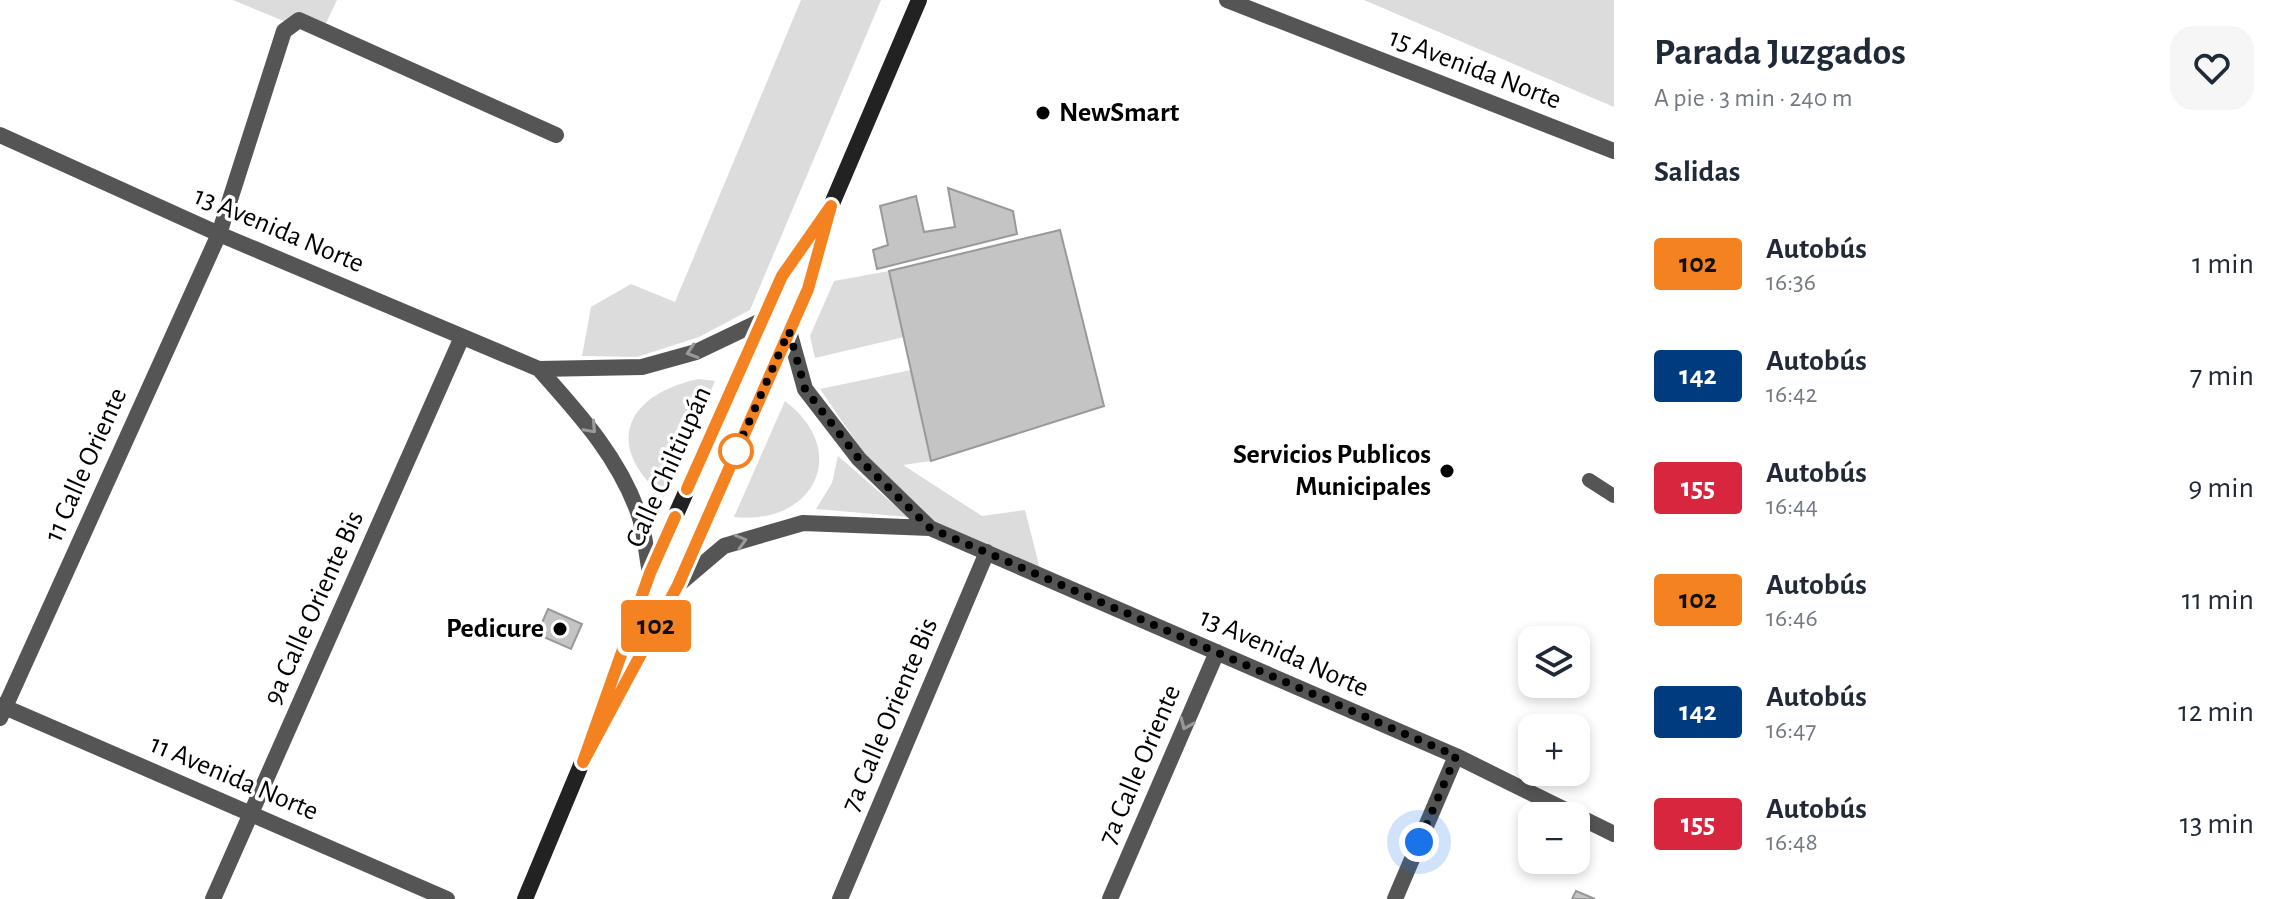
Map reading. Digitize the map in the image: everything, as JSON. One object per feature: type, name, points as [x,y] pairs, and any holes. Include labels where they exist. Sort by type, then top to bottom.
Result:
[{"type":"main road","name":"Calle Chiltiupán","points":[[583,762],[678,585],[808,289],[831,206],[919,0]]},
{"type":"main road","name":"Calle Chiltiupán","points":[[525,899],[583,762],[650,573],[782,276],[831,206]]},
{"type":"street","name":"15 Avenida Norte","points":[[1227,0],[1614,151]]},
{"type":"street","name":"11 Calle Oriente","points":[[2,710],[219,234],[284,31],[299,20],[556,135]]},
{"type":"street","name":"13 Avenida Norte","points":[[0,135],[219,234],[539,369],[642,367],[696,352],[763,320]]},
{"type":"street","name":"13 Avenida Norte","points":[[789,331],[805,389],[859,459],[930,528]]},
{"type":"street","name":"9a Calle Oriente Bis","points":[[213,899],[462,337]]},
{"type":"street","name":"13 Avenida Norte","points":[[539,369],[601,439],[620,471],[640,515],[650,573]]},
{"type":"street","name":"13 Avenida Norte","points":[[678,585],[724,546],[803,523],[930,528],[1456,756],[1614,834]]},
{"type":"street","name":"7a Calle Oriente Bis","points":[[840,899],[987,552]]},
{"type":"street","name":"7a Calle Oriente","points":[[1110,899],[1217,652]]},
{"type":"street","name":"11 Avenida Norte","points":[[2,710],[447,899]]},
{"type":"street","points":[[1395,899],[1456,756]]},
{"type":"lane","points":[[1589,480],[1614,496]]},
{"type":"shaded area","points":[[233,0],[337,0],[320,36]]},
{"type":"shaded area","points":[[801,0],[881,0],[750,310],[699,337],[637,357],[582,356],[591,307],[631,284],[675,302]]},
{"type":"shaded area","points":[[1364,0],[1614,0],[1614,107]]},
{"type":"shaded area","points":[[889,271],[904,337],[815,358],[810,336],[834,281]]},
{"type":"shaded area","points":[[911,370],[931,461],[903,465],[982,516],[1025,510],[1040,569],[933,521],[864,453],[820,389]]},
{"type":"shaded area","points":[[698,379],[715,381],[664,497],[645,478],[633,459],[629,441],[631,425],[639,410],[653,397]]},
{"type":"shaded area","points":[[785,401],[805,421],[816,442],[819,462],[814,482],[803,498],[785,510],[762,517],[734,517]]},
{"type":"shaded area","points":[[838,456],[908,517],[816,509],[832,483]]},
{"type":"building","points":[[948,188],[1013,211],[1017,234],[877,269],[873,250],[888,245],[880,206],[916,196],[924,232],[955,227]]},
{"type":"building","points":[[1060,230],[1104,406],[931,461],[889,271]]},
{"type":"building","name":"Pedicure","points":[[548,609],[582,624],[571,649],[537,634]]},
{"type":"building","points":[[1576,891],[1595,899],[1572,899]]},
{"type":"bus line","name":"102","points":[[675,517],[650,573],[583,762],[678,585],[808,289],[831,206],[782,276],[687,489]]},
{"type":"place","name":"NewSmart","points":[[1043,113]]},
{"type":"place","name":"Servicios Publicos Municipales","points":[[1447,471]]},
{"type":"place","name":"Pedicure","points":[[560,629]]},
{"type":"route","points":[[736,451],[734,456],[789,331],[805,389],[859,459],[930,528],[1456,756],[1419,842]]}]
